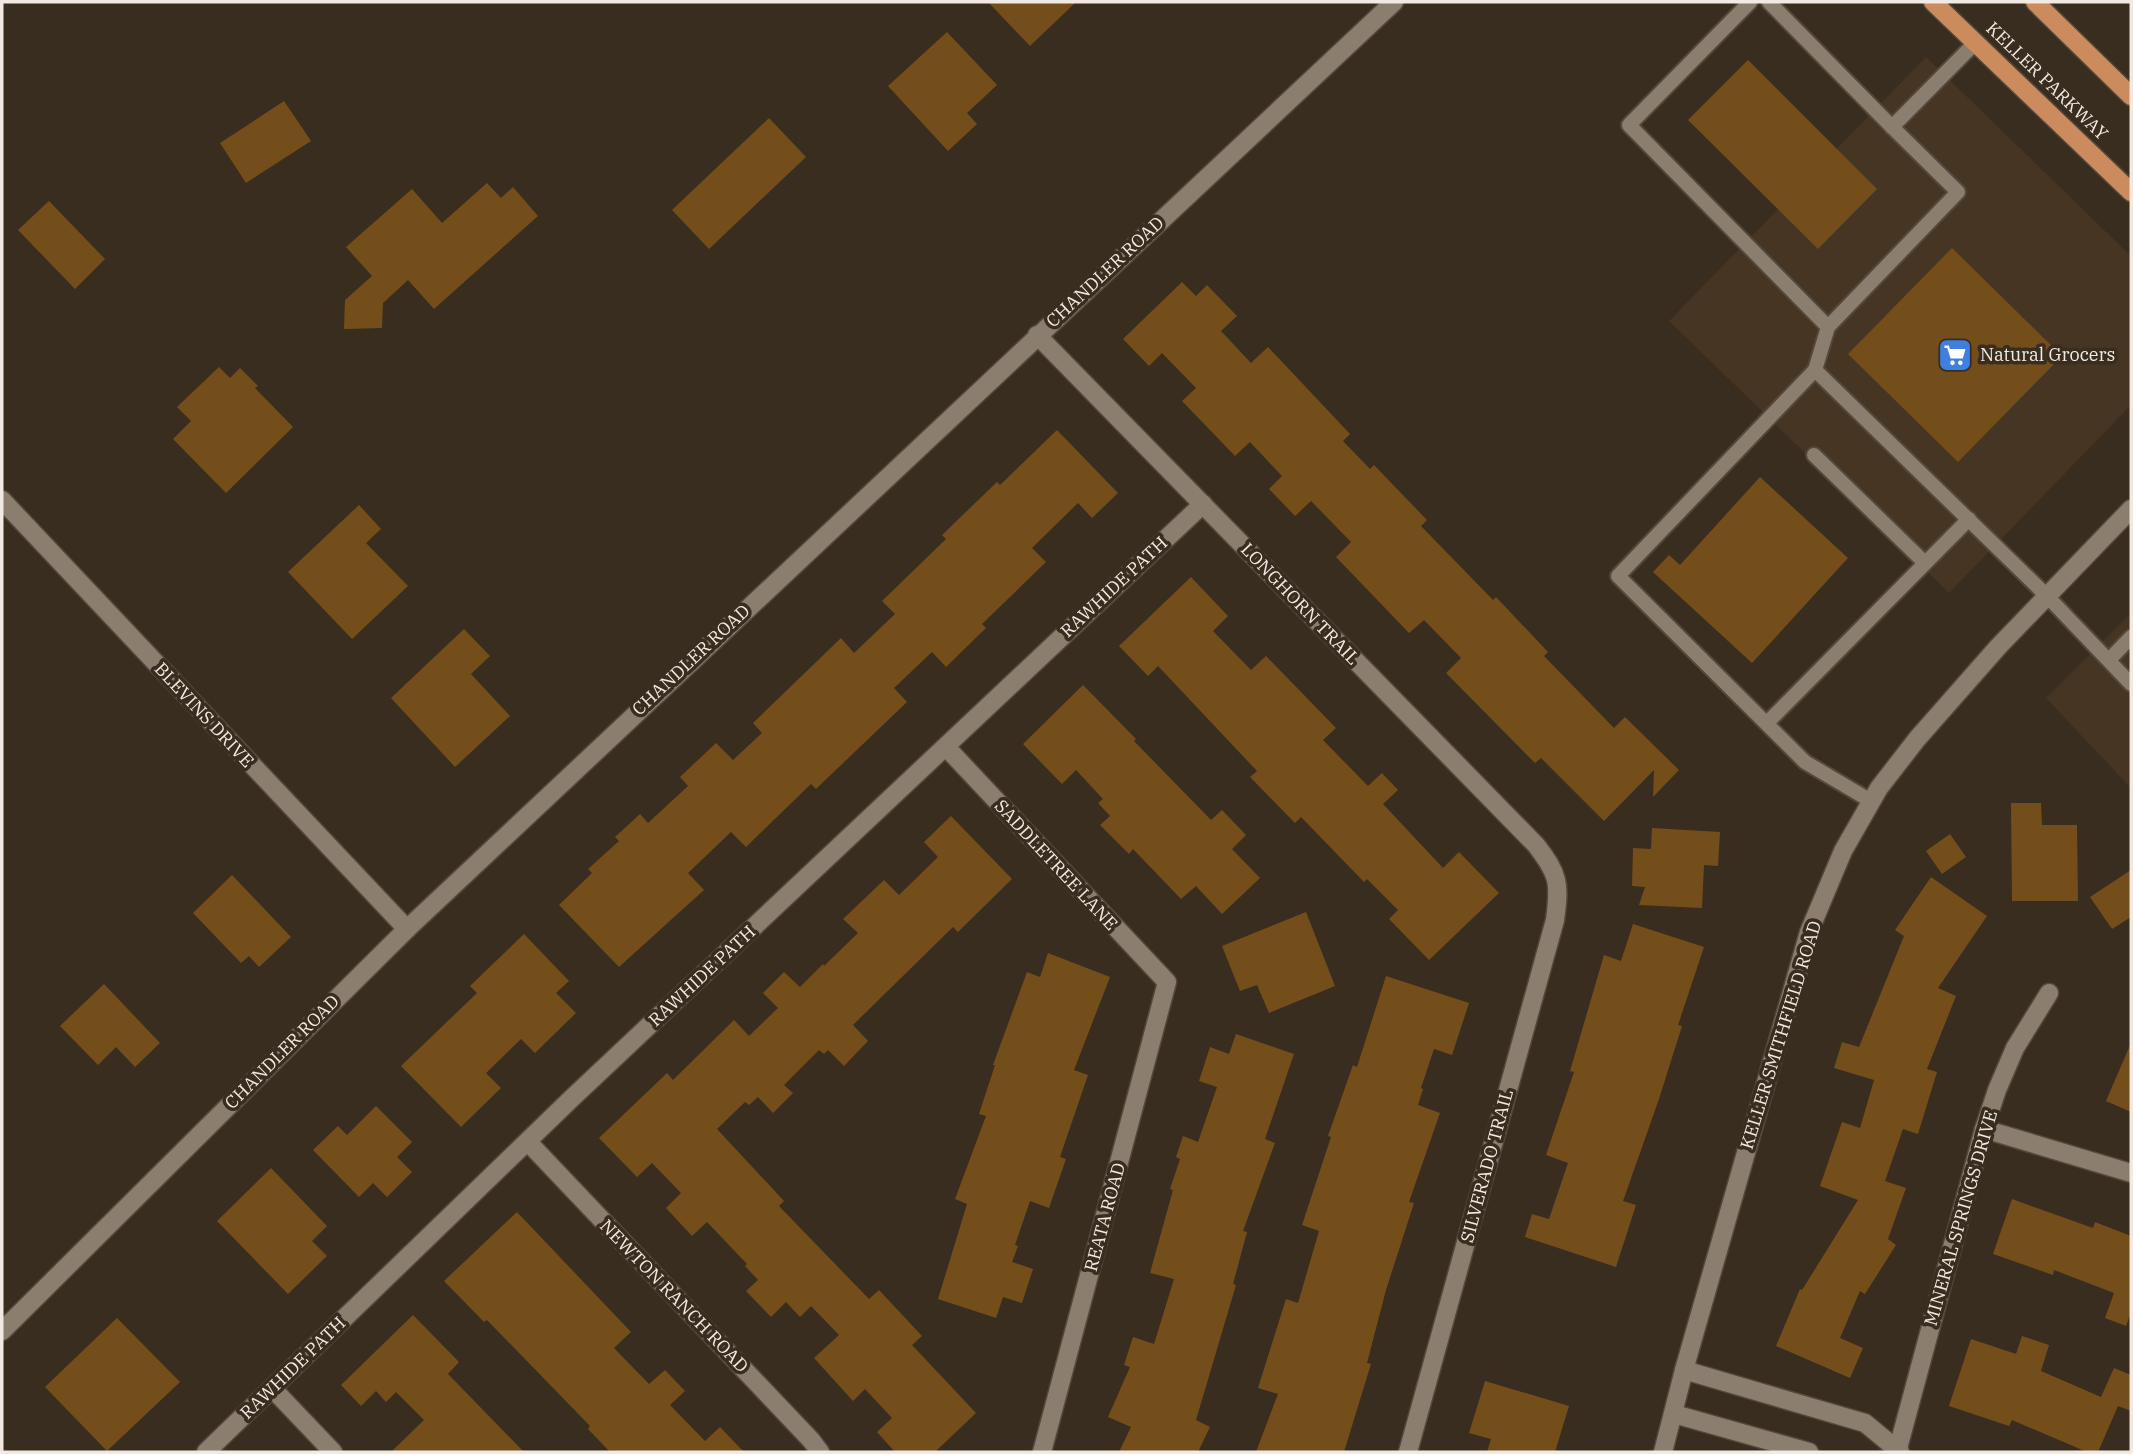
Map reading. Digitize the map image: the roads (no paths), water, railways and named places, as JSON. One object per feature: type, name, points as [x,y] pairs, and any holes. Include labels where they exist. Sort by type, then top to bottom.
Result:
[{"type":"main road","name":"KELLER PARKWAY","points":[[1933,2],[2131,192]]},
{"type":"main road","points":[[2035,2],[2131,96]]},
{"type":"street","name":"CHANDLER ROAD","points":[[2,1331],[407,929],[1394,2]]},
{"type":"street","name":"LONGHORN TRAIL","points":[[1037,335],[1536,845],[1557,878]]},
{"type":"street","name":"BLEVINS DRIVE","points":[[2,500],[407,929]]},
{"type":"street","name":"RAWHIDE PATH","points":[[206,1452],[528,1142],[1203,504]]},
{"type":"street","name":"KELLER SMITHFIELD ROAD","points":[[1663,1452],[1809,932],[1843,851],[1879,788],[1917,739],[1957,692],[2131,509]]},
{"type":"street","name":"SADDLETREE LANE","points":[[946,747],[1167,982]]},
{"type":"street","name":"SILVERADO TRAIL","points":[[1408,1452],[1555,920],[1557,878]]},
{"type":"street","name":"REATA ROAD","points":[[1042,1452],[1167,982]]},
{"type":"street","name":"MINERAL SPRINGS DRIVE","points":[[1897,1452],[1984,1129],[2015,1048],[2049,993]]},
{"type":"street","points":[[1984,1129],[2131,1173]]},
{"type":"street","name":"NEWTON RANCH ROAD","points":[[528,1142],[820,1452]]},
{"type":"street","points":[[1684,1370],[1865,1423],[1897,1452]]},
{"type":"street","points":[[272,1388],[333,1452]]},
{"type":"street","points":[[1674,1413],[1809,1452]]},
{"type":"lane","points":[[1750,2],[1629,125],[1828,327]]},
{"type":"lane","points":[[1769,2],[1958,192],[1828,327],[1815,370],[1618,576],[1805,762],[1871,802]]},
{"type":"lane","points":[[1892,127],[1976,42]]},
{"type":"lane","points":[[1815,370],[2048,596],[2131,684]]},
{"type":"lane","points":[[1814,455],[1924,563]]},
{"type":"lane","points":[[1767,723],[1969,519]]},
{"type":"lane","points":[[2109,660],[2131,637]]},
{"type":"place","name":"Natural Grocers","points":[[1955,355]]}]
